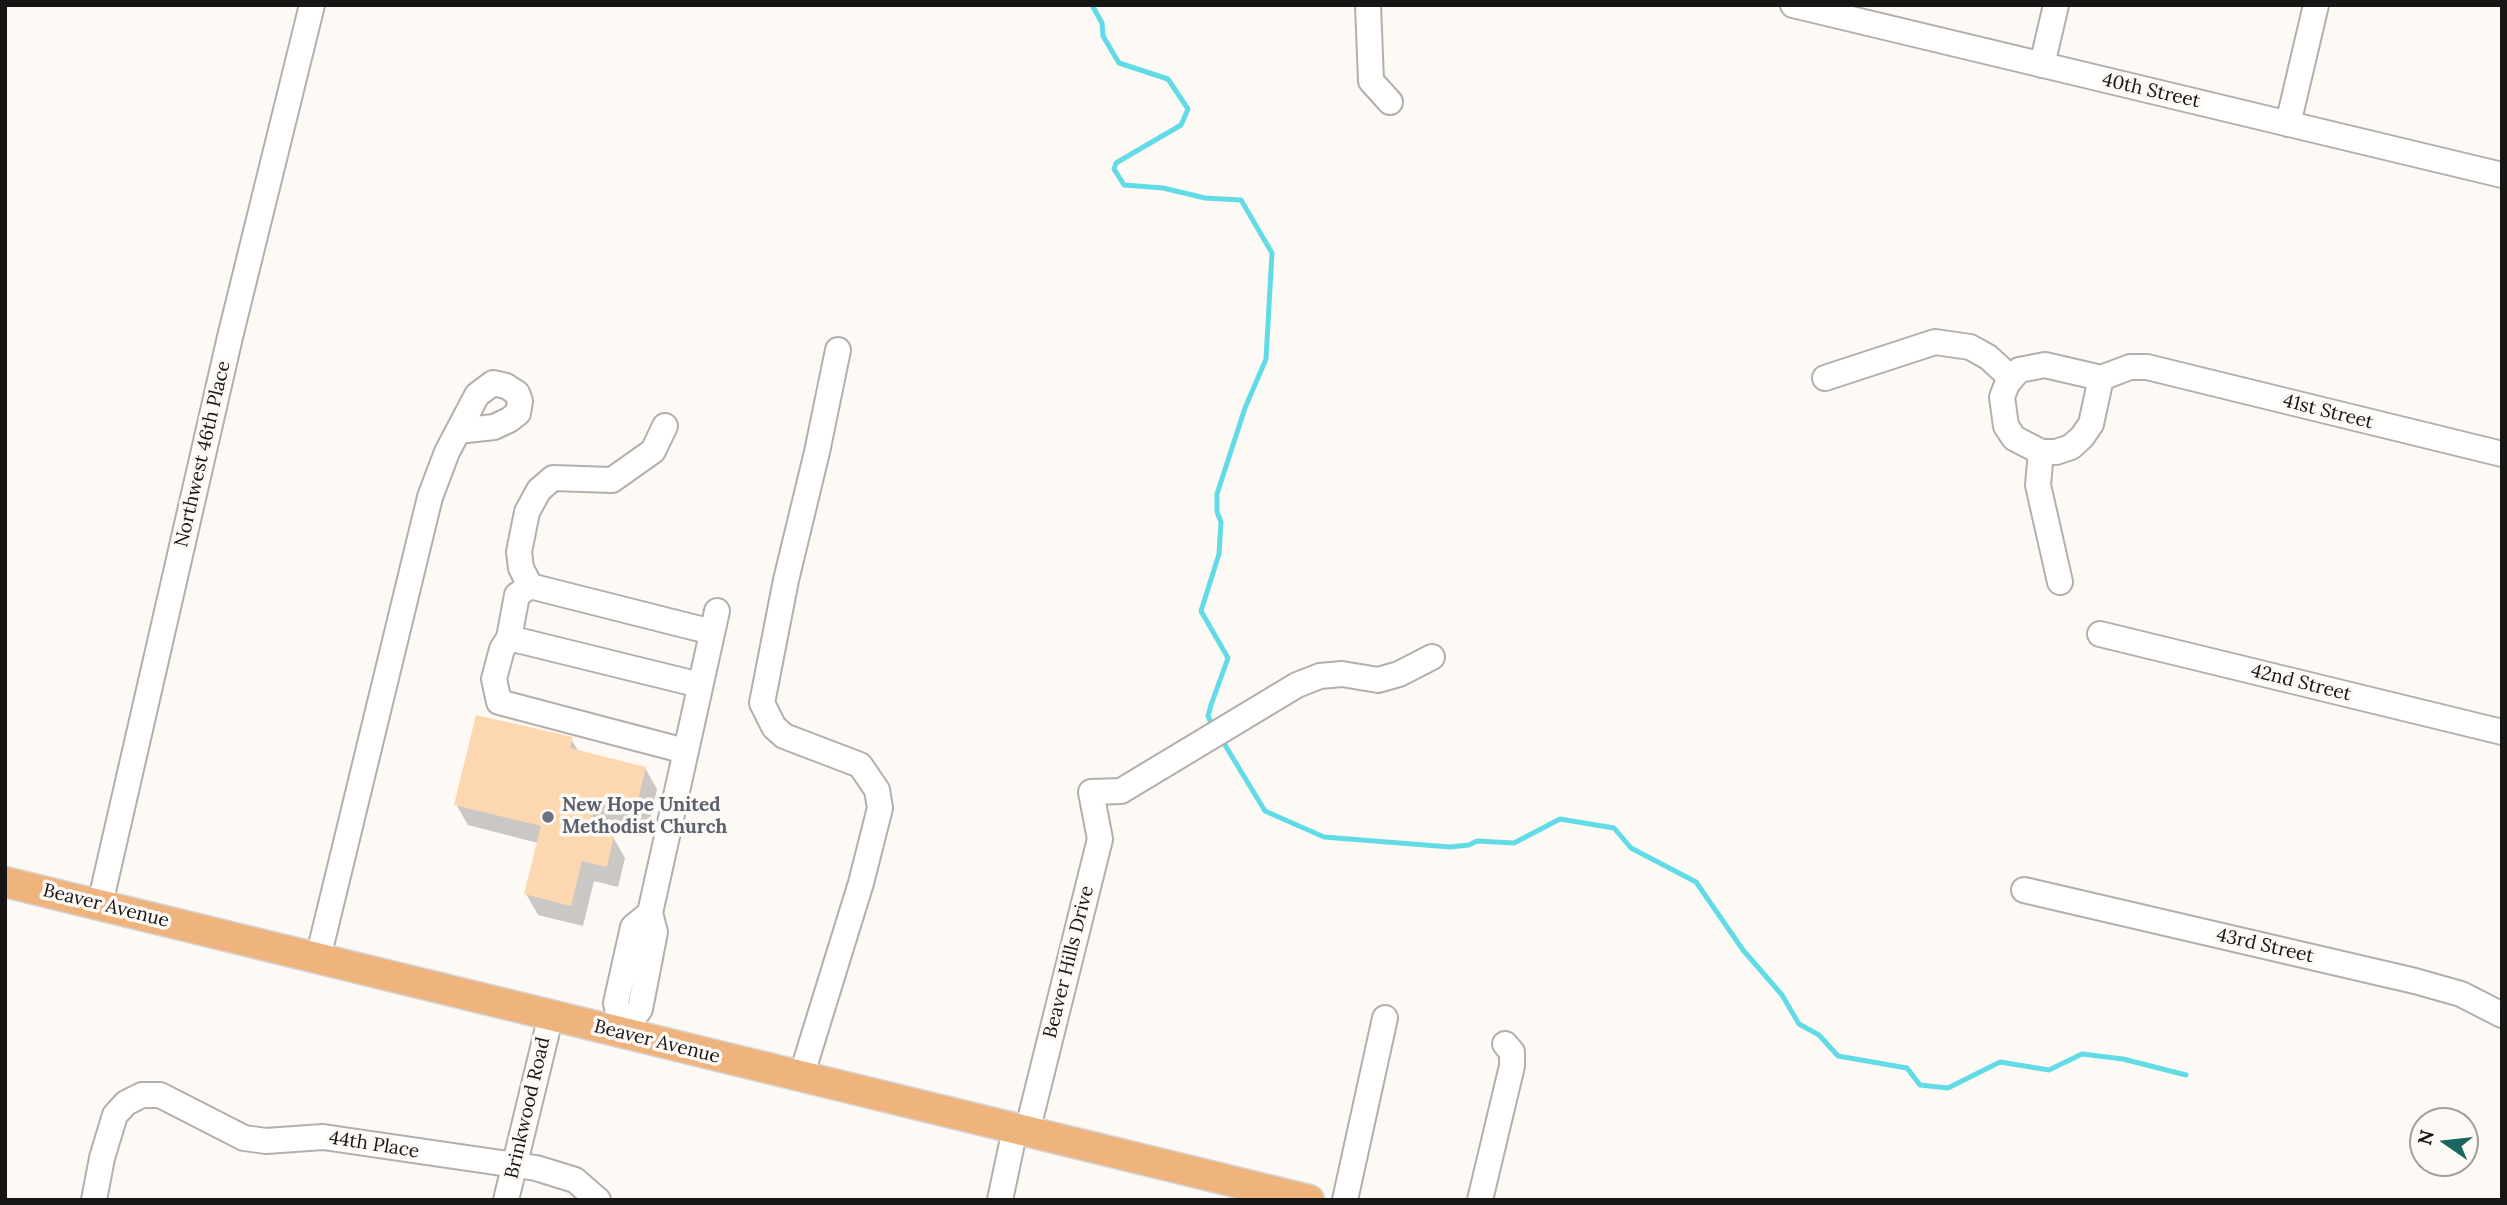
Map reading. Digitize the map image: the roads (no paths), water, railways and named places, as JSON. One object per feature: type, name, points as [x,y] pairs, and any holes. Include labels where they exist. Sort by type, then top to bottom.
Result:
[{"type":"main road","name":"Beaver Avenue","points":[[5,882],[1309,1200]]},
{"type":"street","name":"Northwest 46th Place","points":[[100,904],[230,337],[312,5]]},
{"type":"street","points":[[1368,5],[1371,81],[1390,102]]},
{"type":"street","points":[[2042,65],[2056,5]]},
{"type":"street","points":[[2288,124],[2316,5]]},
{"type":"street","name":"40th Street","points":[[1798,6],[2502,175]]},
{"type":"street","points":[[1825,378],[1935,342],[1944,342],[1970,347],[1988,357],[2011,378]]},
{"type":"street","points":[[802,1077],[862,883],[880,808],[877,790],[860,765],[784,736],[774,727],[762,703],[783,593],[838,350]]},
{"type":"street","points":[[2045,365],[2101,378],[2091,424],[2082,437],[2056,452],[2041,452],[2014,438],[2006,426],[2002,397],[2011,378],[2019,370],[2045,365]]},
{"type":"street","name":"41st Street","points":[[2101,378],[2130,367],[2155,369],[2502,454]]},
{"type":"street","points":[[530,586],[521,568],[519,552],[527,512],[539,490],[553,478],[612,480],[653,451],[665,426]]},
{"type":"street","points":[[318,958],[430,497],[458,431]]},
{"type":"street","points":[[2041,452],[2038,485],[2060,582]]},
{"type":"street","points":[[622,1033],[640,1009],[656,932],[650,913],[714,621],[530,586],[517,594],[509,638],[502,649],[494,679],[499,702],[685,751]]},
{"type":"street","name":"42nd Street","points":[[2100,634],[2502,732]]},
{"type":"street","points":[[509,638],[700,685]]},
{"type":"street","name":"Beaver Hills Drive","points":[[1000,1200],[1100,839],[1091,792],[1121,791],[1297,685],[1320,676],[1342,674],[1378,680],[1399,674],[1432,657]]},
{"type":"street","name":"43rd Street","points":[[2024,890],[2415,981],[2461,994],[2502,1015]]},
{"type":"street","name":"Brinkwood Road","points":[[506,1200],[551,1016]]},
{"type":"street","points":[[1345,1200],[1385,1018]]},
{"type":"street","points":[[1479,1200],[1512,1066],[1512,1052],[1505,1044]]},
{"type":"street","name":"44th Place","points":[[94,1200],[102,1158],[115,1115],[126,1103],[142,1096],[160,1095],[244,1138],[266,1141],[323,1137],[515,1165],[575,1180],[598,1200]]},
{"type":"waterway","points":[[1092,5],[1102,23],[1103,36],[1119,63],[1168,79],[1188,109],[1181,125],[1116,163],[1114,169],[1124,185],[1163,188],[1205,198],[1241,200],[1272,253],[1266,359],[1245,408],[1217,494],[1217,512],[1221,522],[1219,554],[1201,611],[1228,658],[1208,716],[1211,723]]},
{"type":"waterway","points":[[1225,745],[1265,811],[1324,837],[1450,847],[1469,845],[1477,841],[1514,843],[1560,819],[1614,828],[1631,848],[1696,882],[1743,950],[1782,995],[1799,1024],[1819,1035],[1838,1056],[1907,1068],[1920,1085],[1948,1088],[2000,1062],[2049,1070],[2082,1054],[2123,1059],[2186,1075]]},
{"type":"place","name":"New Hope United Methodist Church","points":[[548,817]]}]
